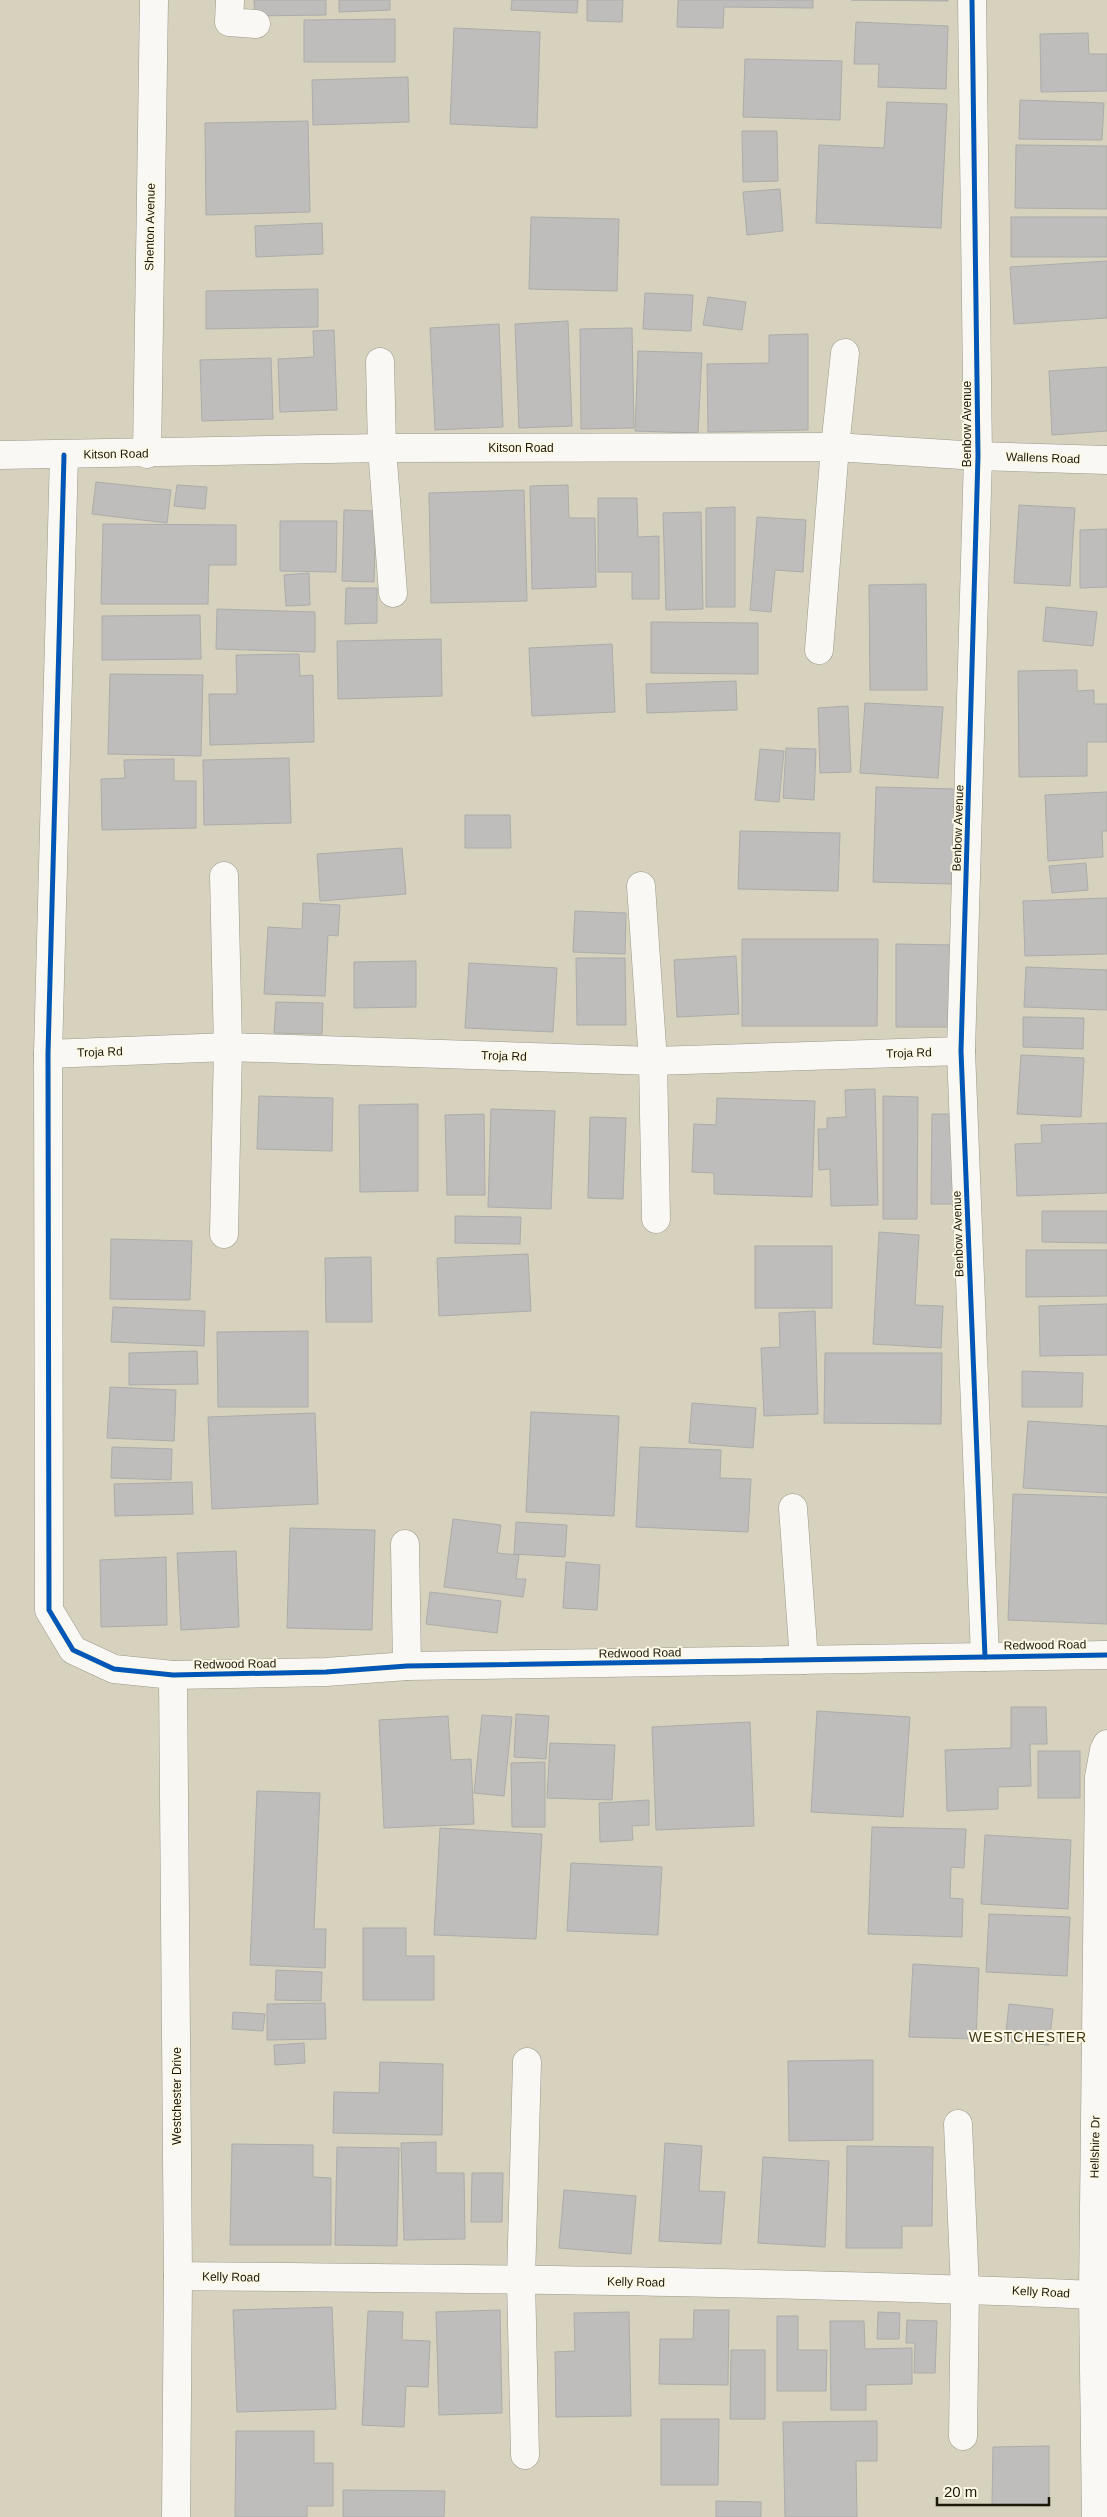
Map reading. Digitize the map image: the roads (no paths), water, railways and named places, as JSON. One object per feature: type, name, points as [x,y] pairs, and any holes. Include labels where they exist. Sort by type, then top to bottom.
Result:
[{"type":"street","name":"Shenton Avenue","points":[[147,454],[154,0]]},
{"type":"street","points":[[230,0],[230,22],[256,24]]},
{"type":"street","name":"Benbow Avenue","points":[[972,0],[978,456],[962,1051],[985,1656]]},
{"type":"street","points":[[819,650],[835,447],[845,353]]},
{"type":"street","points":[[380,362],[382,448],[393,593]]},
{"type":"street","name":"Kitson Road","points":[[0,456],[382,448],[835,447],[978,456]]},
{"type":"street","name":"Redwood Road","points":[[64,455],[48,1054],[49,1610],[73,1650],[114,1669],[173,1675],[326,1672],[407,1666],[1107,1655]]},
{"type":"street","name":"Wallens Road","points":[[978,456],[1107,460]]},
{"type":"street","points":[[224,876],[228,1047],[224,1234]]},
{"type":"street","points":[[642,886],[653,1061],[656,1219]]},
{"type":"street","name":"Troja Rd","points":[[48,1054],[228,1047],[653,1061],[962,1051]]},
{"type":"street","points":[[792,1508],[804,1660]]},
{"type":"street","points":[[405,1544],[407,1666]]},
{"type":"street","name":"Westchester Drive","points":[[173,1675],[178,2276],[176,2517]]},
{"type":"street","name":"Hellshire Dr","points":[[1096,2517],[1093,2295],[1099,1777],[1107,1744]]},
{"type":"street","points":[[525,2455],[521,2280],[527,2062]]},
{"type":"street","points":[[958,2124],[965,2289],[963,2436]]},
{"type":"street","name":"Kelly Road","points":[[178,2276],[521,2280],[965,2289],[1093,2295]]},
{"type":"district","name":"WESTCHESTER","points":[[1028,2037]]}]
